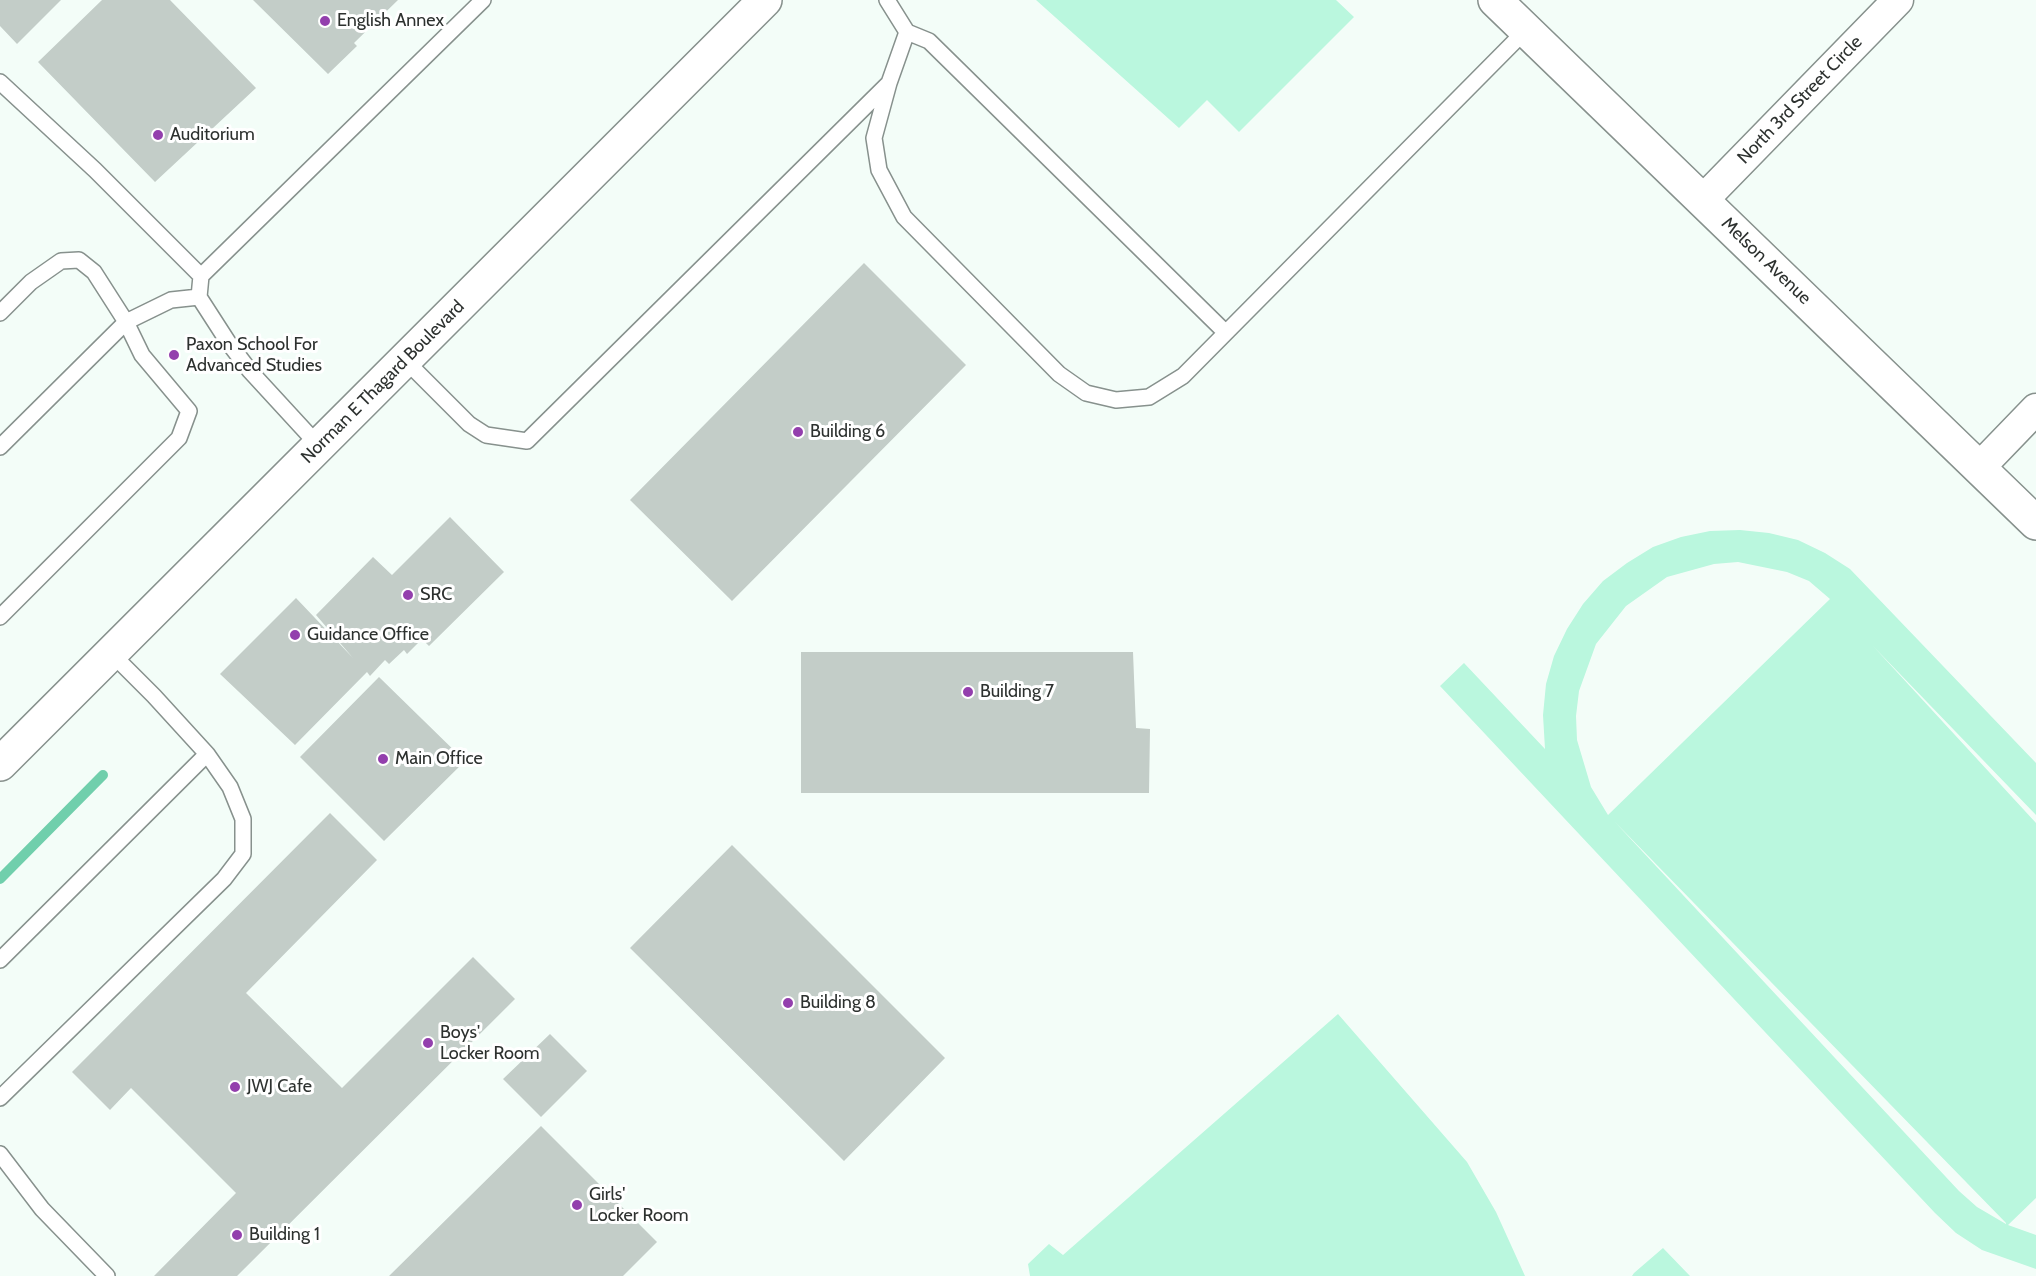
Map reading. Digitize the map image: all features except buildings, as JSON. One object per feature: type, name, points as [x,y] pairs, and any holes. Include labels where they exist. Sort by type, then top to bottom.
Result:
[{"type":"street","name":"Norman E Thagard Boulevard","points":[[0,764],[765,0]]},
{"type":"street","name":"Melson Avenue","points":[[1495,0],[2036,523]]},
{"type":"street","name":"North 3rd Street Circle","points":[[1703,200],[1898,0]]},
{"type":"street","points":[[1979,468],[2036,409]]},
{"type":"lane","points":[[319,446],[250,371],[199,297],[201,276],[483,0]]},
{"type":"lane","points":[[887,0],[907,32],[929,41],[1225,332]]},
{"type":"lane","points":[[907,32],[889,83],[874,138],[879,170],[904,217],[1059,374],[1086,393],[1116,400],[1149,397],[1183,376],[1526,30]]},
{"type":"lane","points":[[0,82],[201,276]]},
{"type":"lane","points":[[405,360],[469,424],[486,435],[527,441],[889,83]]},
{"type":"lane","points":[[0,313],[31,282],[61,261],[78,260],[94,272],[126,322],[142,355],[189,411],[179,438],[0,617]]},
{"type":"lane","points":[[0,447],[126,322],[171,300],[199,297]]},
{"type":"lane","points":[[0,1098],[224,879],[243,854],[243,819],[230,787],[207,754],[110,652]]},
{"type":"lane","points":[[0,960],[207,754]]},
{"type":"lane","points":[[0,1154],[42,1209],[106,1276]]},
{"type":"green space","points":[[1036,0],[1336,0],[1354,17],[1239,132],[1207,100],[1179,128]]},
{"type":"green space","points":[[1740,530],[1769,533],[1798,540],[1850,569],[2036,763],[2036,815],[1873,646],[2036,823],[2036,1198],[2008,1225],[2036,1235],[2036,1269],[1982,1250],[1956,1233],[1935,1213],[1440,686],[1464,663],[1545,749],[1543,715],[1546,684],[1554,656],[1583,604],[1603,581],[1653,547],[1681,537],[1710,531]],"holes":[[[1738,562],[1787,572],[1809,581],[1830,599],[1608,815],[1591,787],[1577,740],[1576,716],[1579,691],[1596,644],[1626,606],[1667,577],[1714,564]],[[1614,821],[2006,1223],[2006,1224],[1977,1207],[1959,1191]]]},
{"type":"green space","points":[[1338,1014],[1467,1162],[1496,1212],[1525,1276],[1030,1276],[1028,1264],[1049,1244],[1063,1255]]},
{"type":"green space","points":[[1663,1248],[1690,1276],[1632,1276],[1634,1273]]},
{"type":"waterway","points":[[0,879],[103,775]]},
{"type":"place","name":"English Annex","points":[[325,21]]},
{"type":"place","name":"Auditorium","points":[[158,135]]},
{"type":"place","name":"Paxon School For Advanced Studies","points":[[174,355]]},
{"type":"place","name":"Building 6","points":[[798,432]]},
{"type":"place","name":"SRC","points":[[408,595]]},
{"type":"place","name":"Guidance Office","points":[[295,635]]},
{"type":"place","name":"Building 7","points":[[968,692]]},
{"type":"place","name":"Main Office","points":[[383,759]]},
{"type":"place","name":"Building 8","points":[[788,1003]]},
{"type":"place","name":"Boys' Locker Room","points":[[428,1043]]},
{"type":"place","name":"JWJ Cafe","points":[[235,1087]]},
{"type":"place","name":"Girls' Locker Room","points":[[577,1205]]},
{"type":"place","name":"Building 1","points":[[237,1235]]}]
